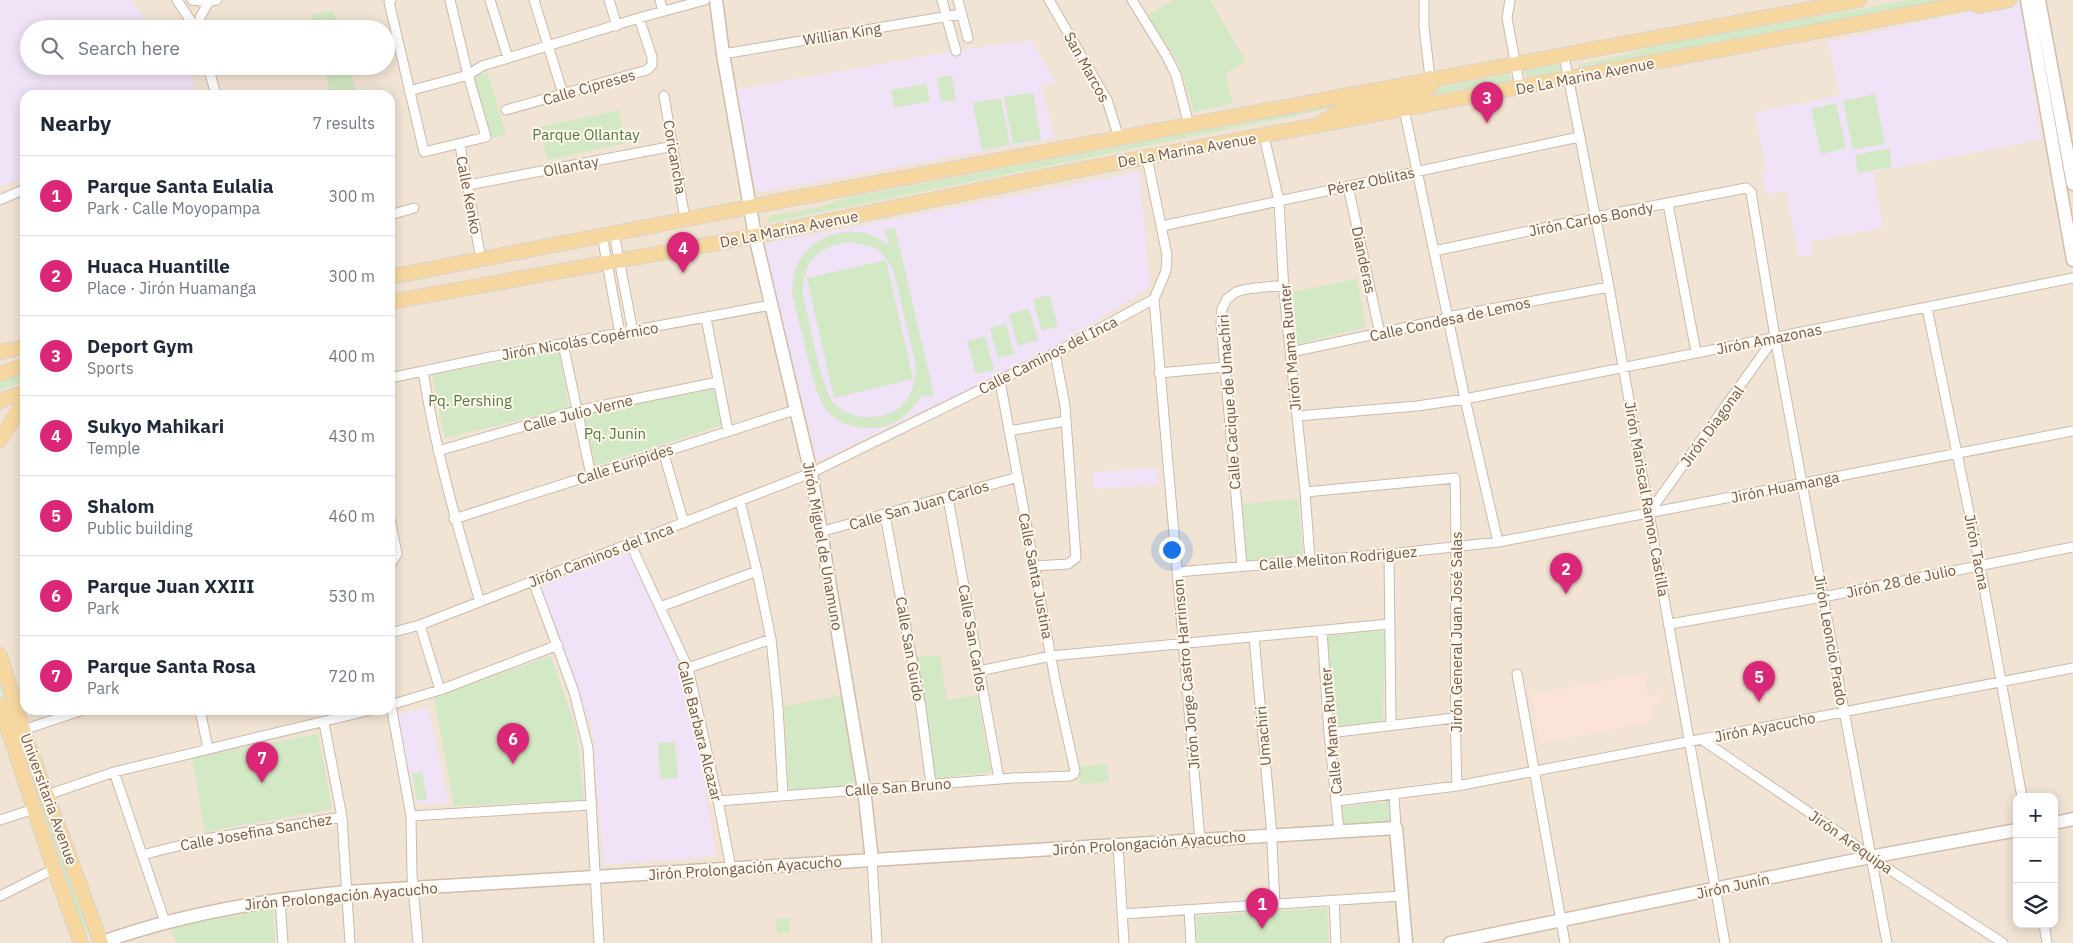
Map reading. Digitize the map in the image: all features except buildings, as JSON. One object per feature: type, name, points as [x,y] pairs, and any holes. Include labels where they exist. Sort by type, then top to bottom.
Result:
[{"type":"main road","name":"De La Marina Avenue","points":[[395,276],[749,206],[1119,138],[1430,78],[1516,64],[1859,0]]},
{"type":"main road","name":"De La Marina Avenue","points":[[395,301],[755,236],[1147,158],[1978,1],[1979,6],[2009,0]]},
{"type":"main road","points":[[1314,126],[1344,109],[1424,94],[1430,87],[1430,78]]},
{"type":"main road","points":[[0,352],[20,348]]},
{"type":"main road","points":[[0,374],[20,367]]},
{"type":"main road","points":[[0,401],[20,394]]},
{"type":"main road","points":[[0,440],[20,408]]},
{"type":"main road","name":"Universitaria Avenue","points":[[0,655],[23,730],[101,943]]},
{"type":"main road","name":"Universitaria Avenue","points":[[0,705],[54,869],[81,943]]},
{"type":"street","points":[[177,0],[191,20]]},
{"type":"street","points":[[192,0],[213,1]]},
{"type":"street","name":"Calle Kenko","points":[[390,0],[394,20]]},
{"type":"street","points":[[450,0],[468,75],[486,137],[460,145]]},
{"type":"street","points":[[490,0],[508,58]]},
{"type":"street","points":[[534,0],[562,94]]},
{"type":"street","points":[[609,0],[617,26]]},
{"type":"street","points":[[660,0],[663,11]]},
{"type":"street","points":[[409,91],[468,75],[482,66],[508,58],[705,0]]},
{"type":"street","name":"Jirón Miguel de Unamuno","points":[[716,0],[723,54],[755,236],[811,473],[864,789],[872,860]]},
{"type":"street","points":[[942,0],[956,51]]},
{"type":"street","points":[[958,0],[968,38]]},
{"type":"street","name":"San Marcos","points":[[1049,0],[1107,100],[1119,138]]},
{"type":"street","points":[[1132,0],[1176,75],[1189,124]]},
{"type":"street","points":[[1424,0],[1424,27],[1430,78]]},
{"type":"street","points":[[1510,0],[1507,18],[1520,88]]},
{"type":"street","points":[[2027,0],[2061,129],[2073,184]]},
{"type":"street","points":[[2039,0],[2061,129],[2073,260]]},
{"type":"street","points":[[200,20],[213,1]]},
{"type":"street","name":"Willian King","points":[[723,54],[961,14]]},
{"type":"street","name":"Calle Cipreses","points":[[506,110],[647,70],[652,66],[652,57],[639,18]]},
{"type":"street","name":"Calle Kenko","points":[[395,24],[422,152],[460,145],[481,259]]},
{"type":"street","name":"Jirón Mariscal Ramon Castilla","points":[[1564,55],[1624,367],[1648,514],[1670,624],[1725,943]]},
{"type":"street","points":[[210,75],[215,90]]},
{"type":"street","name":"Coricancha","points":[[664,96],[685,219]]},
{"type":"street","points":[[1404,109],[1447,317],[1498,542]]},
{"type":"street","name":"Jirón Mama Runter","points":[[1264,136],[1279,201],[1284,285],[1310,560]]},
{"type":"street","name":"Pérez Oblitas","points":[[1162,226],[1580,137]]},
{"type":"street","name":"Ollantay","points":[[468,186],[674,146]]},
{"type":"street","points":[[1147,158],[1167,255],[1166,271],[1154,299]]},
{"type":"street","name":"Dianderas","points":[[1348,186],[1380,334]]},
{"type":"street","name":"Jirón Carlos Bondy","points":[[1434,251],[1595,217],[1746,188],[1749,190]]},
{"type":"street","name":"Jirón Leoncio Prado","points":[[1749,190],[1751,192],[1775,337],[1887,943]]},
{"type":"street","points":[[0,200],[20,191]]},
{"type":"street","points":[[1668,204],[1696,352]]},
{"type":"street","points":[[395,213],[414,208]]},
{"type":"street","points":[[608,234],[633,332]]},
{"type":"street","points":[[614,261],[620,334]]},
{"type":"street","name":"Jirón Amazonas","points":[[1297,416],[1417,406],[1465,399],[2073,278]]},
{"type":"street","name":"Calle Cacique de Umachiri","points":[[1242,566],[1224,367],[1222,309],[1227,300],[1236,292],[1284,285]]},
{"type":"street","name":"Calle Condesa de Lemos","points":[[1291,352],[1380,334],[1447,317],[1609,286]]},
{"type":"street","name":"Calle Caminos del Inca","points":[[811,473],[1055,353],[1154,299]]},
{"type":"street","name":"Jirón Jorge Castro Harrinson","points":[[1154,299],[1200,840]]},
{"type":"street","name":"Jirón Nicolás Copérnico","points":[[395,377],[771,305]]},
{"type":"street","name":"Jirón Tacna","points":[[1927,308],[1980,564],[2021,793]]},
{"type":"street","points":[[706,318],[728,431]]},
{"type":"street","name":"Jirón Diagonal","points":[[1648,514],[1775,337]]},
{"type":"street","points":[[563,344],[591,475]]},
{"type":"street","points":[[1035,566],[1068,564],[1076,558],[1066,421],[1055,353]]},
{"type":"street","points":[[1159,373],[1224,367]]},
{"type":"street","points":[[423,371],[438,450],[454,519],[480,602]]},
{"type":"street","name":"Calle Santa Justina","points":[[1000,380],[1051,656],[1075,770]]},
{"type":"street","name":"Calle Julio Verne","points":[[438,450],[576,411],[718,382]]},
{"type":"street","name":"Calle Euripides","points":[[454,519],[796,410]]},
{"type":"street","points":[[1009,431],[1066,421]]},
{"type":"street","name":"Jirón Huamanga","points":[[1498,542],[2073,431]]},
{"type":"street","points":[[663,451],[684,523]]},
{"type":"street","name":"Jirón Caminos del Inca","points":[[395,632],[420,625],[811,473]]},
{"type":"street","name":"Calle San Juan Carlos","points":[[820,532],[1018,477]]},
{"type":"street","name":"Jirón General Juan José Salas","points":[[1305,492],[1454,478],[1457,547],[1454,718],[1457,786]]},
{"type":"street","name":"Calle San Carlos","points":[[948,498],[999,779]]},
{"type":"street","points":[[740,501],[771,639],[778,707],[783,795]]},
{"type":"street","name":"Calle San Guido","points":[[885,515],[921,708],[931,784]]},
{"type":"street","name":"Calle Meliton Rodriguez","points":[[1178,572],[1389,554],[1498,542]]},
{"type":"street","name":"Calle Barbara Alcazar","points":[[630,543],[688,668],[731,868]]},
{"type":"street","points":[[395,544],[397,554],[395,557]]},
{"type":"street","name":"Jirón 28 de Julio","points":[[1670,624],[1823,597],[1980,564],[2073,547]]},
{"type":"street","points":[[1389,554],[1391,724]]},
{"type":"street","points":[[660,607],[757,571]]},
{"type":"street","points":[[533,581],[574,692],[588,748],[599,943]]},
{"type":"street","points":[[979,671],[1051,656],[1389,624]]},
{"type":"street","points":[[420,625],[440,690]]},
{"type":"street","name":"Calle Mama Runter","points":[[1322,631],[1329,733],[1339,831]]},
{"type":"street","name":"Umachiri","points":[[1254,637],[1275,904]]},
{"type":"street","points":[[688,668],[771,639]]},
{"type":"street","points":[[395,704],[440,690],[558,645]]},
{"type":"street","name":"Jirón Ayacucho","points":[[1337,802],[1457,786],[1911,697],[2073,668]]},
{"type":"street","points":[[1517,674],[1566,943]]},
{"type":"street","points":[[23,730],[68,715]]},
{"type":"street","points":[[201,715],[208,748]]},
{"type":"street","points":[[47,794],[114,772],[351,715]]},
{"type":"street","points":[[393,715],[410,816],[413,888],[418,943]]},
{"type":"street","points":[[1329,733],[1391,724],[1454,718]]},
{"type":"street","points":[[324,722],[342,818],[350,943]]},
{"type":"street","name":"Jirón Arequipa","points":[[1701,739],[1842,834],[1870,857],[2003,943]]},
{"type":"street","name":"Calle San Bruno","points":[[718,801],[999,779],[1070,776],[1075,770]]},
{"type":"street","points":[[114,772],[165,922]]},
{"type":"street","points":[[1394,795],[1406,943]]},
{"type":"street","points":[[410,816],[592,805]]},
{"type":"street","points":[[0,820],[34,809]]},
{"type":"street","name":"Calle Josefina Sanchez","points":[[142,855],[205,839],[342,818]]},
{"type":"street","points":[[2058,822],[2073,819]]},
{"type":"street","name":"Jirón Prolongación Ayacucho","points":[[101,943],[165,922],[220,909],[280,899],[347,892],[1396,828]]},
{"type":"street","name":"Jirón Junín","points":[[1450,943],[1870,857],[2013,831]]},
{"type":"street","points":[[1118,845],[1124,943]]},
{"type":"street","points":[[872,860],[877,943]]},
{"type":"street","points":[[0,896],[54,869]]},
{"type":"street","points":[[1122,914],[1401,896]]},
{"type":"street","points":[[280,899],[283,943]]},
{"type":"street","points":[[1334,900],[1336,943]]},
{"type":"street","points":[[1189,910],[1191,943]]},
{"type":"street","points":[[2045,928],[2047,943]]},
{"type":"shaded area","points":[[0,0],[2073,0],[2073,943],[0,943]]},
{"type":"shaded area","points":[[0,0],[131,0],[145,20],[20,20],[20,75],[192,75],[194,90],[20,90],[20,178],[0,187]]},
{"type":"shaded area","points":[[2016,2],[2021,6],[2041,140],[1873,172],[1883,228],[1811,241],[1813,254],[1799,257],[1786,191],[1766,194],[1762,173],[1767,172],[1755,113],[1840,95],[1828,42]]},
{"type":"shaded area","points":[[1031,40],[1055,81],[1041,87],[1055,138],[761,192],[756,189],[734,90],[956,51]]},
{"type":"shaded area","points":[[1139,172],[1150,287],[1045,353],[817,461],[764,244]]},
{"type":"shaded area","points":[[1157,468],[1158,485],[1094,489],[1093,472]]},
{"type":"shaded area","points":[[629,551],[679,664],[695,720],[716,856],[604,865],[592,729],[537,587]]},
{"type":"shaded area","points":[[1644,674],[1648,697],[1661,694],[1662,703],[1650,705],[1652,716],[1649,717],[1650,722],[1540,743],[1531,695]]},
{"type":"shaded area","points":[[428,708],[449,804],[417,804],[397,714]]},
{"type":"green space","points":[[1174,0],[1210,0],[1246,61],[1225,74],[1233,103],[1194,112],[1178,62],[1148,15]]},
{"type":"green space","points":[[1912,0],[1942,0],[1578,68],[1578,65],[1637,52],[1650,46]]},
{"type":"green space","points":[[333,10],[336,20],[313,20],[312,15]]},
{"type":"green space","points":[[1560,64],[1561,71],[1525,76],[1525,71]]},
{"type":"green space","points":[[487,72],[506,134],[492,138],[473,77]]},
{"type":"green space","points":[[1509,74],[1511,81],[1437,94],[1436,88]]},
{"type":"green space","points":[[326,75],[351,75],[355,89],[330,90]]},
{"type":"green space","points":[[952,75],[956,100],[941,102],[937,78]]},
{"type":"green space","points":[[926,84],[930,101],[894,108],[891,90]]},
{"type":"green space","points":[[1421,89],[768,223],[769,216],[821,207],[845,198]]},
{"type":"green space","points":[[1033,93],[1041,140],[1013,144],[1004,97]]},
{"type":"green space","points":[[1875,94],[1885,144],[1853,150],[1843,101]]},
{"type":"green space","points":[[1001,98],[1010,145],[982,150],[973,103]]},
{"type":"green space","points":[[1836,103],[1846,148],[1821,154],[1811,109]]},
{"type":"green space","name":"Parque Ollantay","points":[[619,110],[625,143],[547,160],[540,127]]},
{"type":"green space","points":[[1889,148],[1892,167],[1858,173],[1855,155]]},
{"type":"green space","points":[[895,228],[934,395],[925,397],[923,393],[902,418],[889,425],[872,428],[856,427],[843,423],[825,408],[815,386],[792,294],[794,278],[796,267],[803,255],[819,241],[838,233],[858,232],[876,237],[889,245],[885,230]],"holes":[[[850,242],[873,247],[881,252],[893,268],[916,366],[913,388],[907,400],[897,410],[890,413],[867,417],[845,412],[833,402],[828,394],[803,295],[803,283],[805,273],[814,257],[829,247]]]},
{"type":"green space","points":[[886,260],[913,379],[834,398],[807,278]]},
{"type":"green space","points":[[1357,279],[1366,327],[1297,344],[1293,292]]},
{"type":"green space","points":[[1049,295],[1058,326],[1042,331],[1033,299]]},
{"type":"green space","points":[[1029,309],[1038,340],[1018,346],[1009,314]]},
{"type":"green space","points":[[1006,324],[1014,354],[998,358],[990,328]]},
{"type":"green space","points":[[985,336],[994,370],[976,374],[967,341]]},
{"type":"green space","name":"Pq. Pershing","points":[[559,351],[569,408],[445,438],[432,375]]},
{"type":"green space","points":[[20,375],[20,383],[0,390],[0,382]]},
{"type":"green space","name":"Pq. Junin","points":[[713,386],[722,425],[595,466],[583,415]]},
{"type":"green space","points":[[1298,499],[1303,555],[1247,560],[1242,504]]},
{"type":"green space","points":[[1381,631],[1385,633],[1383,719],[1380,723],[1337,727],[1334,723],[1324,639],[1327,636]]},
{"type":"green space","points":[[940,655],[947,700],[977,695],[991,772],[936,778],[916,657]]},
{"type":"green space","points":[[551,656],[576,728],[584,800],[454,806],[434,697]]},
{"type":"green space","points":[[0,660],[91,930],[85,934],[0,691]]},
{"type":"green space","points":[[843,695],[857,785],[789,790],[784,706]]},
{"type":"green space","points":[[318,734],[332,809],[205,832],[192,758]]},
{"type":"green space","points":[[675,742],[678,778],[660,779],[658,743]]},
{"type":"green space","points":[[1107,764],[1109,782],[1080,784],[1079,767]]},
{"type":"green space","points":[[422,772],[427,799],[417,801],[412,774]]},
{"type":"green space","points":[[1390,801],[1392,822],[1344,827],[1342,807]]},
{"type":"green space","points":[[273,908],[275,943],[177,943],[170,928]]},
{"type":"green space","points":[[1327,908],[1329,943],[1197,943],[1196,916]]},
{"type":"green space","points":[[790,918],[790,933],[777,933],[776,919]]},
{"type":"place","name":"Deport Gym","points":[[1487,123]]},
{"type":"place","name":"Sukyo Mahikari","points":[[683,273]]},
{"type":"place","name":"Huaca Huantille","points":[[1566,594]]},
{"type":"place","name":"Shalom","points":[[1759,702]]},
{"type":"place","name":"Parque Juan XXIII","points":[[513,764]]},
{"type":"place","name":"Parque Santa Rosa","points":[[262,783]]},
{"type":"place","name":"Parque Santa Eulalia","points":[[1262,929]]}]
